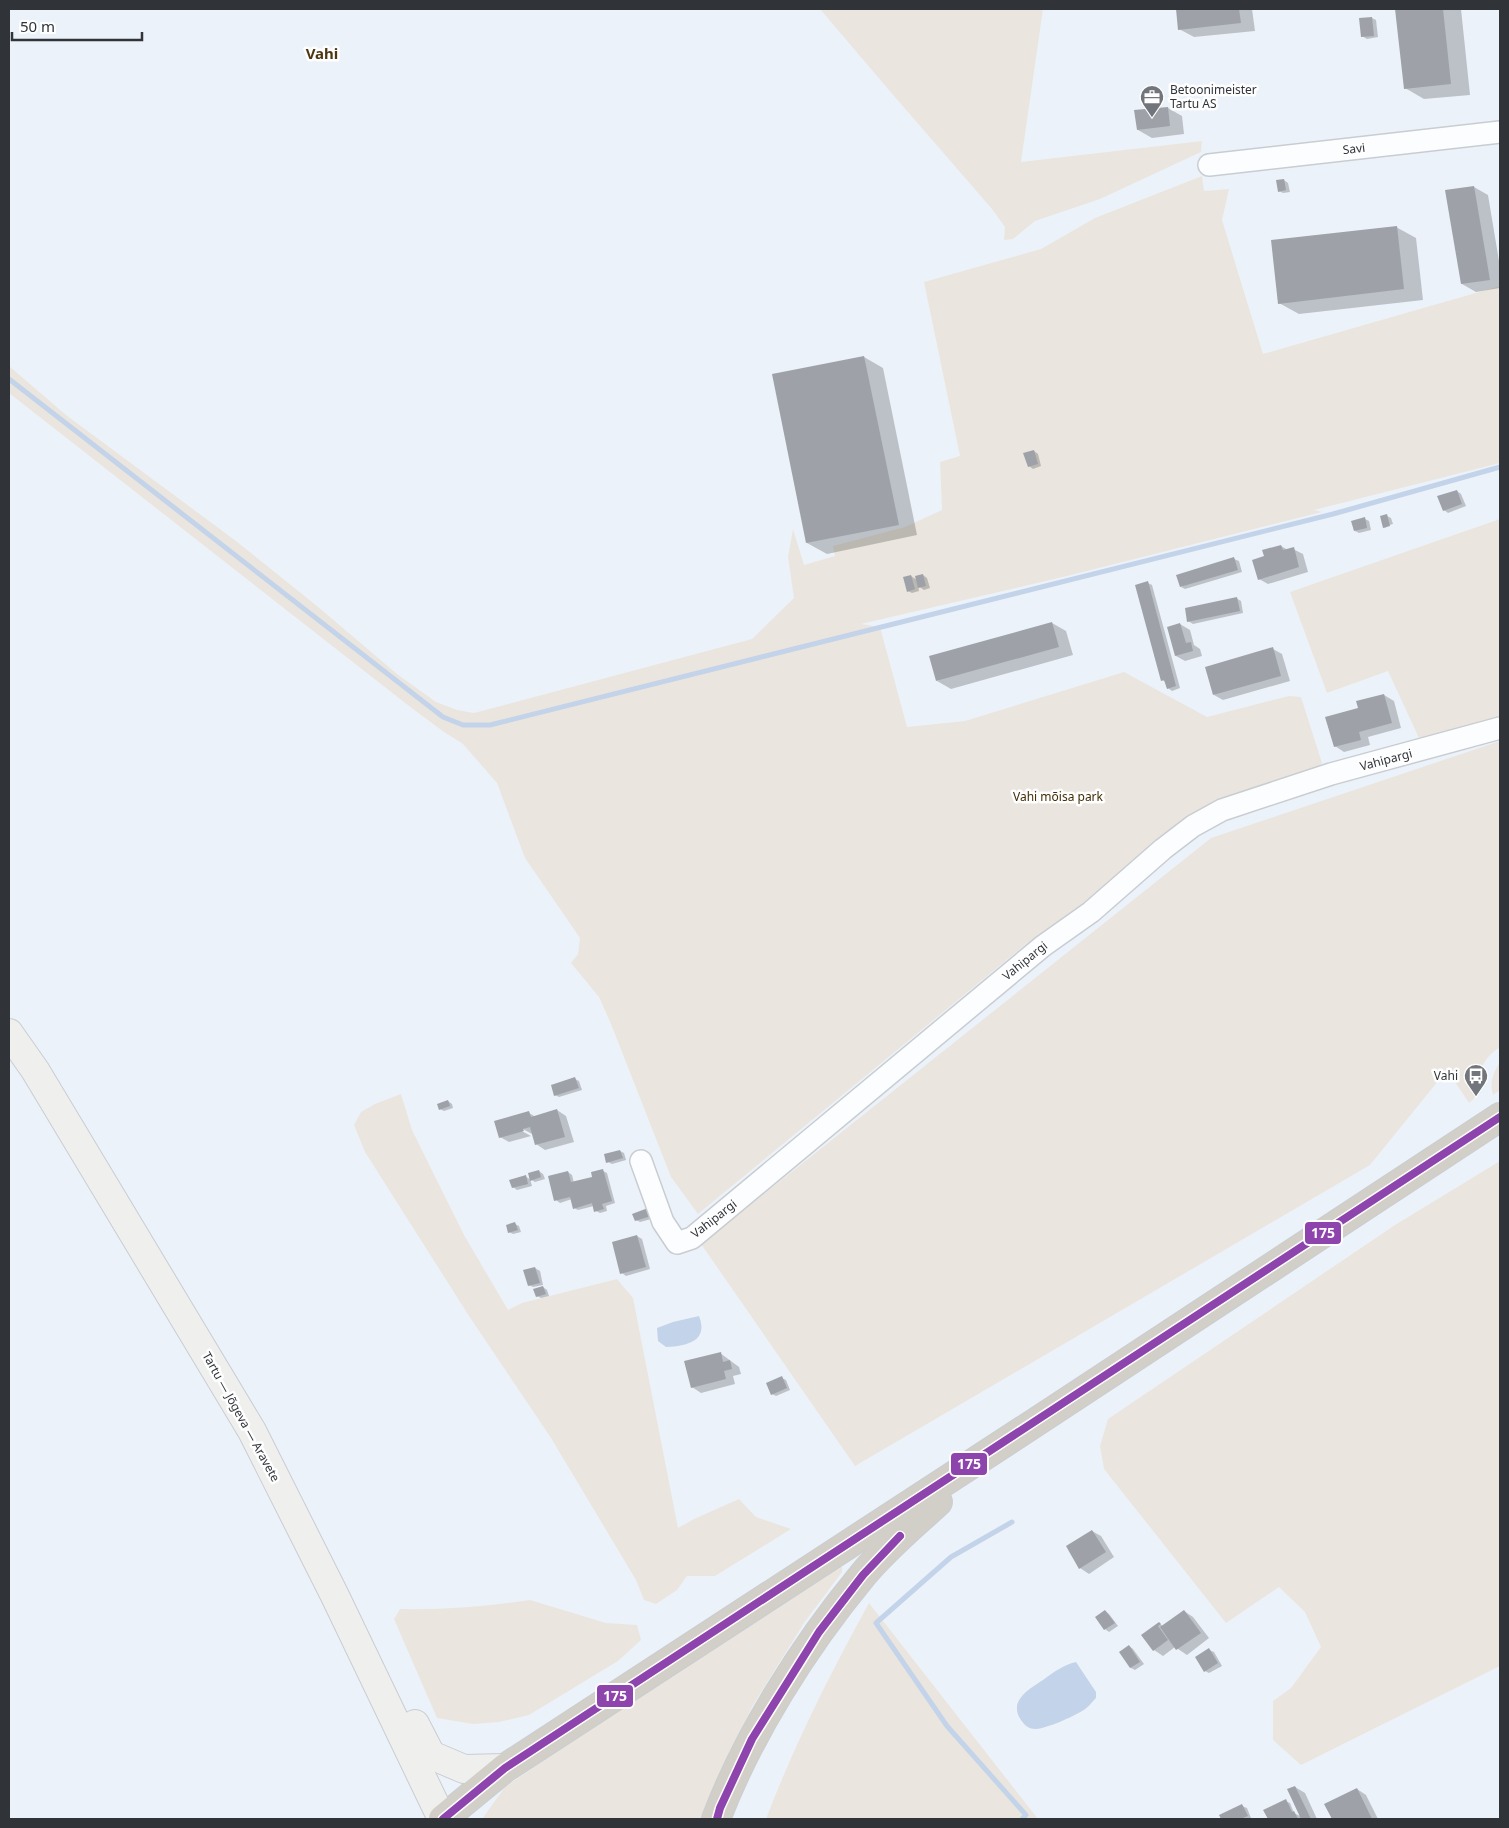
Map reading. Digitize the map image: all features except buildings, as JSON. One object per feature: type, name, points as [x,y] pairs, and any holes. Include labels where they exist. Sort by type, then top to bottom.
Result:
[{"type":"highway","points":[[443,1819],[504,1768],[1500,1117]]},
{"type":"highway","points":[[718,1816],[757,1731],[819,1632],[863,1575],[899,1537],[946,1495],[1036,1422]]},
{"type":"main road","name":"Tartu — Jõgeva — Aravete","points":[[9,1033],[35,1070],[238,1407],[335,1596],[443,1819]]},
{"type":"main road","points":[[335,1596],[359,1614],[431,1755],[464,1770],[504,1768]]},
{"type":"street","name":"Savi","points":[[1209,165],[1500,132]]},
{"type":"street","name":"Vahipargi","points":[[641,1161],[663,1222],[677,1243],[692,1238],[1043,946],[1091,912],[1163,849],[1193,826],[1222,810],[1331,774],[1500,728]]},
{"type":"green space","points":[[820,9],[1043,9],[1021,162],[1202,141],[1201,152],[1100,199],[1035,221],[1013,239],[1004,240],[1005,227],[992,209]]},
{"type":"green space","name":"Vahi mõisa park","points":[[1202,176],[1204,191],[1229,189],[1222,220],[1263,354],[1500,286],[1500,463],[1314,510],[1322,512],[1067,576],[861,624],[880,627],[907,727],[965,721],[1124,672],[1207,717],[1289,696],[1301,697],[1322,763],[1315,772],[1236,797],[1064,922],[1027,943],[698,1214],[671,1177],[599,997],[571,963],[578,954],[580,938],[525,858],[497,783],[463,744],[409,706],[9,393],[9,366],[66,415],[236,541],[397,674],[436,702],[457,710],[474,713],[752,639],[794,598],[788,557],[793,529],[804,565],[835,556],[833,546],[905,527],[942,510],[940,462],[960,456],[924,282],[1041,249],[1095,218]]},
{"type":"green space","points":[[1500,519],[1500,721],[1426,741],[1419,738],[1388,671],[1327,693],[1290,592]]},
{"type":"green space","points":[[1500,741],[1500,1047],[1485,1061],[1480,1078],[1481,1092],[1469,1103],[1447,1070],[1370,1165],[855,1466],[701,1244],[1211,838]]},
{"type":"green space","points":[[1500,1062],[1500,1090],[1493,1095],[1492,1078]]},
{"type":"green space","points":[[401,1094],[412,1130],[464,1235],[508,1310],[522,1303],[617,1279],[633,1298],[678,1528],[739,1499],[756,1517],[791,1529],[715,1576],[687,1576],[677,1590],[656,1604],[644,1600],[636,1580],[551,1438],[469,1316],[365,1152],[354,1125],[361,1112],[375,1104]]},
{"type":"green space","points":[[1500,1161],[1500,1666],[1301,1765],[1273,1740],[1273,1701],[1291,1688],[1321,1647],[1305,1612],[1279,1587],[1226,1623],[1104,1469],[1100,1446],[1108,1419],[1395,1225]]},
{"type":"green space","points":[[839,1567],[842,1567],[842,1572],[804,1623],[752,1707],[701,1819],[482,1819],[505,1787],[686,1663]]},
{"type":"green space","points":[[530,1600],[606,1623],[637,1625],[641,1640],[618,1661],[529,1715],[499,1722],[473,1724],[437,1718],[394,1619],[400,1609],[465,1607]]},
{"type":"green space","points":[[869,1603],[1038,1819],[766,1819],[814,1709]]},
{"type":"water","points":[[699,1316],[701,1331],[694,1340],[681,1345],[666,1347],[658,1341],[657,1328]]},
{"type":"water","points":[[1076,1662],[1096,1692],[1096,1698],[1084,1710],[1053,1724],[1036,1729],[1026,1725],[1021,1720],[1017,1707],[1022,1696],[1055,1672]]},
{"type":"waterway","points":[[9,379],[443,717],[463,725],[490,725],[1333,514],[1500,467]]},
{"type":"waterway","points":[[1012,1522],[951,1557],[876,1623],[947,1726],[1026,1815],[1022,1819]]},
{"type":"transit line","name":"175","points":[[443,1819],[505,1768],[1500,1117]]},
{"type":"transit line","name":"175","points":[[717,1819],[720,1808],[752,1739],[819,1632],[863,1575],[900,1536]]},
{"type":"place","name":"Betoonimeister Tartu AS","points":[[1152,118]]},
{"type":"place","name":"Vahi","points":[[1476,1097]]},
{"type":"district","name":"Vahi","points":[[322,54]]}]
